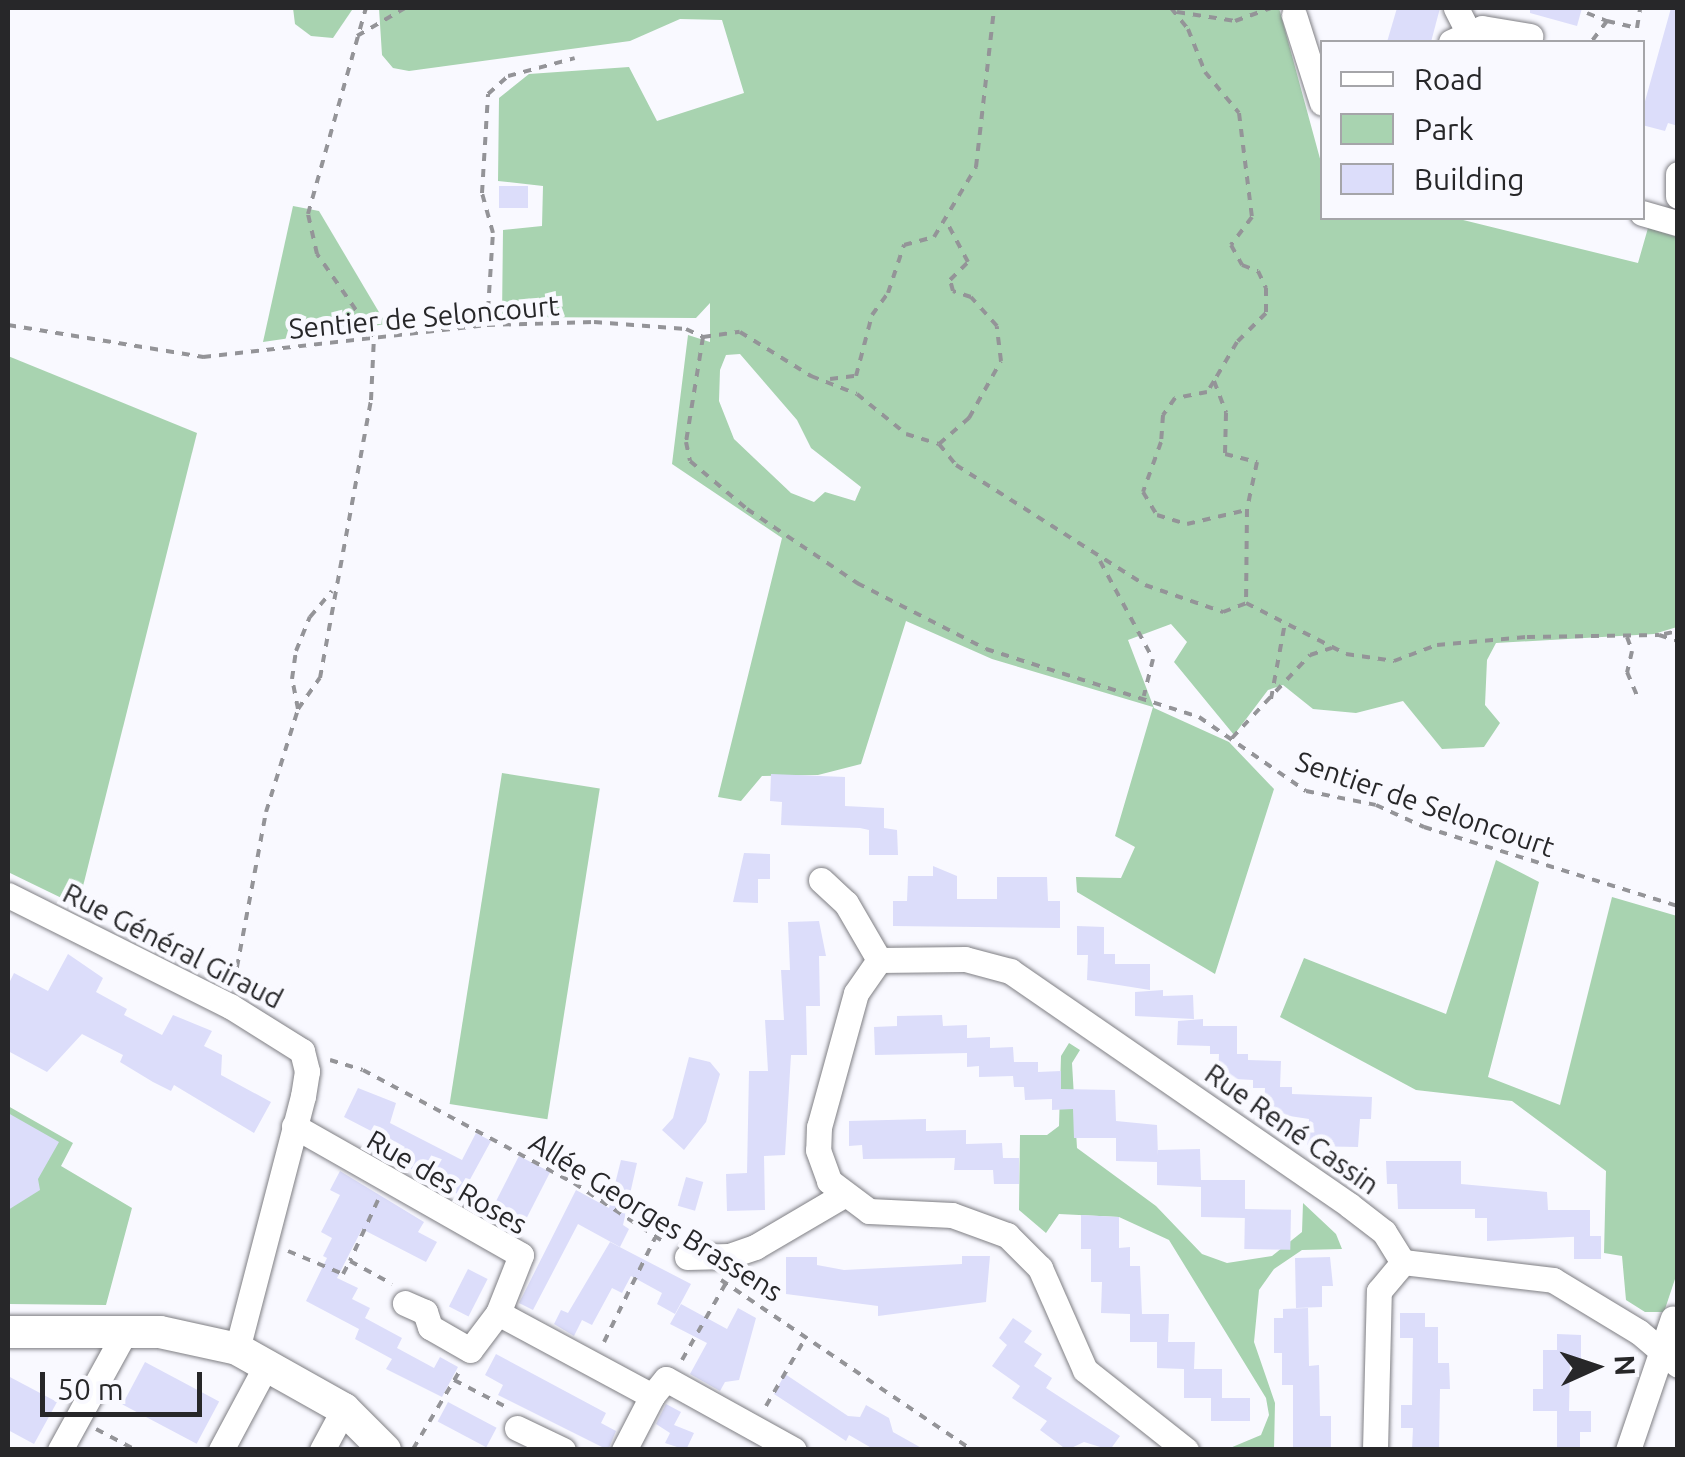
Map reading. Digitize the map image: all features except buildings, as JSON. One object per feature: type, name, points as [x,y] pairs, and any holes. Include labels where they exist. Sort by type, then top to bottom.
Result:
[{"type":"main road","points":[[8,1332],[160,1332],[236,1349],[344,1409],[386,1450]]},
{"type":"street","points":[[1283,12],[1320,98]]},
{"type":"street","points":[[1458,27],[1530,36]]},
{"type":"street","points":[[1678,174],[1678,196]]},
{"type":"street","points":[[1645,214],[1678,223]]},
{"type":"street","points":[[822,880],[846,903],[879,960],[856,993],[819,1127],[820,1160],[842,1196],[870,1210],[952,1215],[1007,1235],[1040,1268],[1084,1370],[1186,1450]]},
{"type":"street","name":"Rue Général Giraud","points":[[8,895],[230,1006],[302,1051]]},
{"type":"street","name":"Rue René Cassin","points":[[879,960],[965,959],[1010,972],[1348,1204],[1384,1232],[1403,1262]]},
{"type":"street","points":[[236,1349],[267,1242],[307,1072],[302,1051]]},
{"type":"street","name":"Rue des Roses","points":[[294,1126],[386,1182],[521,1255],[498,1313],[470,1350]]},
{"type":"street","points":[[686,1258],[729,1256],[755,1246],[842,1196]]},
{"type":"street","points":[[1375,1450],[1379,1291],[1403,1262],[1553,1280],[1670,1359]]},
{"type":"street","points":[[405,1303],[425,1312],[430,1328],[470,1350]]},
{"type":"street","points":[[498,1313],[593,1364],[753,1427],[794,1450]]},
{"type":"street","points":[[1628,1450],[1670,1359],[1673,1318]]},
{"type":"street","points":[[60,1450],[125,1332]]},
{"type":"street","points":[[221,1450],[267,1364]]},
{"type":"street","points":[[624,1450],[661,1389]]},
{"type":"street","points":[[322,1450],[344,1409]]},
{"type":"street","points":[[517,1428],[563,1450]]},
{"type":"path","points":[[230,1006],[266,812],[298,709],[320,678],[332,591],[372,400],[374,336],[317,254],[308,214],[366,8]]},
{"type":"path","points":[[357,36],[405,8]]},
{"type":"path","points":[[826,379],[856,376],[872,315],[888,293],[904,245],[934,236],[976,167],[994,8]]},
{"type":"path","points":[[1171,8],[1235,20],[1283,12]]},
{"type":"path","points":[[1588,14],[1637,28],[1640,8]]},
{"type":"path","points":[[1177,12],[1206,72],[1239,113],[1252,216],[1232,245],[1242,265],[1258,271],[1266,288],[1258,326],[1237,342],[1207,392],[1175,398],[1163,414],[1161,442],[1143,492],[1157,515],[1187,524],[1247,510]]},
{"type":"path","points":[[1593,40],[1607,21]]},
{"type":"path","points":[[488,326],[494,233],[482,193],[488,94],[508,76],[574,58]]},
{"type":"path","points":[[939,444],[969,418],[1001,361],[996,326],[971,297],[953,291],[950,280],[968,262],[945,218]]},
{"type":"path","name":"Sentier de Seloncourt","points":[[8,325],[186,357],[488,326],[594,322],[686,329],[703,337],[686,442],[690,461],[747,509],[857,583],[986,649],[1144,696],[1232,738],[1306,791],[1376,805],[1424,826],[1678,906]]},
{"type":"path","points":[[703,337],[740,332],[857,394],[906,434],[939,444],[956,465],[1145,585],[1222,612],[1246,603],[1332,648],[1394,660],[1437,645],[1678,631]]},
{"type":"path","points":[[1214,381],[1226,413],[1226,454],[1257,462],[1247,510],[1246,603]]},
{"type":"path","points":[[1097,557],[1143,630],[1154,660],[1144,696]]},
{"type":"path","points":[[298,709],[292,679],[296,651],[310,616],[332,591]]},
{"type":"path","points":[[1271,699],[1285,623]]},
{"type":"path","points":[[1660,635],[1678,641]]},
{"type":"path","points":[[1627,636],[1632,652],[1628,672],[1638,698]]},
{"type":"path","points":[[1232,738],[1310,655],[1332,648]]},
{"type":"path","name":"Allée Georges Brassens","points":[[302,1051],[380,1079],[574,1182],[972,1450]]},
{"type":"path","points":[[267,1242],[343,1274],[386,1182]]},
{"type":"path","points":[[593,1364],[656,1237]]},
{"type":"path","points":[[350,1261],[401,1289],[405,1303]]},
{"type":"path","points":[[661,1389],[726,1283]]},
{"type":"path","points":[[753,1427],[806,1337]]},
{"type":"path","points":[[412,1450],[470,1350]]},
{"type":"path","points":[[454,1380],[512,1410],[517,1428]]},
{"type":"path","points":[[76,1420],[136,1450]]},
{"type":"green space","points":[[293,8],[352,10],[333,38],[311,36],[295,24]]},
{"type":"green space","points":[[379,8],[1279,8],[1320,159],[1320,220],[1463,220],[1638,263],[1648,228],[1677,237],[1677,627],[1654,634],[1496,643],[1487,660],[1485,705],[1500,723],[1484,747],[1442,749],[1403,701],[1356,713],[1313,709],[1283,685],[1268,690],[1234,735],[1174,662],[1187,642],[1171,624],[1128,640],[1154,708],[1229,742],[1274,789],[1215,974],[1077,892],[1076,877],[1121,878],[1135,847],[1115,836],[1153,707],[992,659],[906,621],[861,764],[818,775],[762,776],[741,801],[718,797],[782,538],[672,464],[688,335],[710,342],[710,303],[696,318],[502,317],[503,230],[542,226],[543,186],[498,181],[499,98],[529,74],[629,67],[657,121],[744,93],[722,20],[680,19],[630,41],[409,71],[393,68],[382,55]],"holes":[[[740,354],[797,420],[811,448],[861,487],[855,501],[825,492],[814,502],[791,493],[734,439],[719,401],[720,370],[726,355]]]},
{"type":"green space","points":[[293,206],[319,211],[386,324],[263,342]]},
{"type":"green space","points":[[8,356],[197,433],[78,906],[8,872]]},
{"type":"green space","points":[[502,773],[600,788],[547,1119],[450,1104]]},
{"type":"green space","points":[[1496,860],[1539,882],[1488,1077],[1560,1105],[1612,897],[1677,916],[1678,1270],[1664,1312],[1645,1312],[1626,1300],[1622,1256],[1604,1253],[1606,1171],[1512,1101],[1416,1090],[1280,1017],[1304,958],[1446,1014]]},
{"type":"green space","points":[[1069,1043],[1080,1050],[1072,1063],[1077,1148],[1156,1206],[1202,1254],[1227,1263],[1272,1256],[1302,1232],[1303,1203],[1336,1234],[1342,1249],[1302,1250],[1274,1269],[1259,1290],[1254,1342],[1275,1403],[1274,1449],[1230,1448],[1261,1435],[1269,1415],[1266,1398],[1169,1240],[1119,1217],[1059,1214],[1046,1233],[1019,1210],[1020,1135],[1047,1135],[1059,1126],[1061,1056]]},
{"type":"green space","points":[[8,1106],[73,1143],[61,1166],[132,1208],[106,1305],[8,1304]]}]
